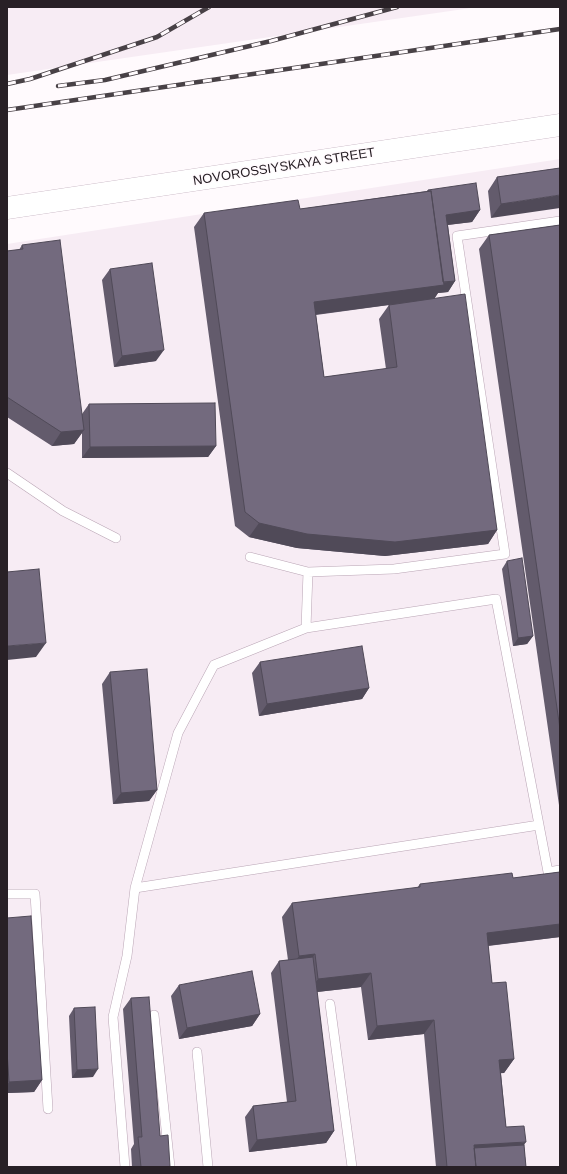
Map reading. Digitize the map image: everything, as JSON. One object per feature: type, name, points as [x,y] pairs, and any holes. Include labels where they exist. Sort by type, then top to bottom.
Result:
[{"type":"street","name":"NOVOROSSIYSKAYA STREET","points":[[7,208],[560,126]]},
{"type":"lane","points":[[250,557],[308,572],[394,569],[505,554],[457,236],[560,221]]},
{"type":"lane","points":[[7,473],[63,511],[116,538]]},
{"type":"lane","points":[[306,628],[308,572]]},
{"type":"lane","points":[[125,1167],[113,1017],[119,984],[127,956],[136,888],[178,733],[214,665],[306,628],[496,599],[548,872],[560,870]]},
{"type":"lane","points":[[136,888],[539,825]]},
{"type":"lane","points":[[7,894],[36,894],[48,1109]]},
{"type":"lane","points":[[330,1004],[352,1167]]},
{"type":"lane","points":[[154,1015],[170,1167]]},
{"type":"lane","points":[[197,1052],[208,1167]]},
{"type":"shaded area","points":[[7,7],[478,7],[7,75]]},
{"type":"shaded area","points":[[560,159],[560,1167],[7,1167],[7,244]]},
{"type":"building","points":[[560,168],[560,195],[501,204],[497,177]]},
{"type":"building","points":[[476,183],[480,210],[446,215],[455,281],[443,282],[431,191],[428,190]]},
{"type":"building","points":[[431,191],[444,285],[314,302],[324,377],[397,367],[389,305],[465,294],[497,530],[395,542],[307,534],[259,523],[245,512],[204,213],[298,200],[300,209]]},
{"type":"building","points":[[560,225],[560,729],[489,235]]},
{"type":"building","points":[[60,240],[84,430],[61,432],[7,397],[7,251],[23,249],[22,245]]},
{"type":"building","points":[[152,263],[164,350],[122,356],[110,269]]},
{"type":"building","points":[[215,403],[216,446],[90,447],[89,404]]},
{"type":"building","points":[[522,558],[533,636],[518,638],[507,561]]},
{"type":"building","points":[[39,569],[46,643],[7,646],[7,572]]},
{"type":"building","points":[[362,646],[369,688],[267,704],[260,662]]},
{"type":"building","points":[[147,669],[157,790],[121,793],[110,672]]},
{"type":"building","points":[[560,872],[560,924],[487,933],[492,983],[506,982],[514,1059],[499,1060],[506,1127],[524,1126],[526,1142],[474,1145],[476,1167],[447,1167],[434,1020],[377,1026],[371,973],[318,979],[315,954],[299,956],[292,903],[420,887],[420,884],[512,873],[513,878]]},
{"type":"building","points":[[31,916],[42,1080],[9,1082],[7,1051],[7,918]]},
{"type":"building","points":[[313,957],[334,1131],[257,1140],[253,1106],[296,1101],[279,961]]},
{"type":"building","points":[[252,971],[260,1014],[187,1028],[179,985]]},
{"type":"building","points":[[149,997],[160,1136],[168,1135],[170,1167],[141,1167],[138,1137],[142,1137],[131,998]]},
{"type":"building","points":[[95,1007],[98,1069],[77,1070],[74,1008]]},
{"type":"building","points":[[524,1145],[526,1167],[476,1167],[474,1148]]},
{"type":"railway","points":[[7,84],[30,79],[157,37],[209,7]]},
{"type":"railway","points":[[58,86],[105,80],[271,41],[397,7]]},
{"type":"railway","points":[[7,110],[560,29]]}]
